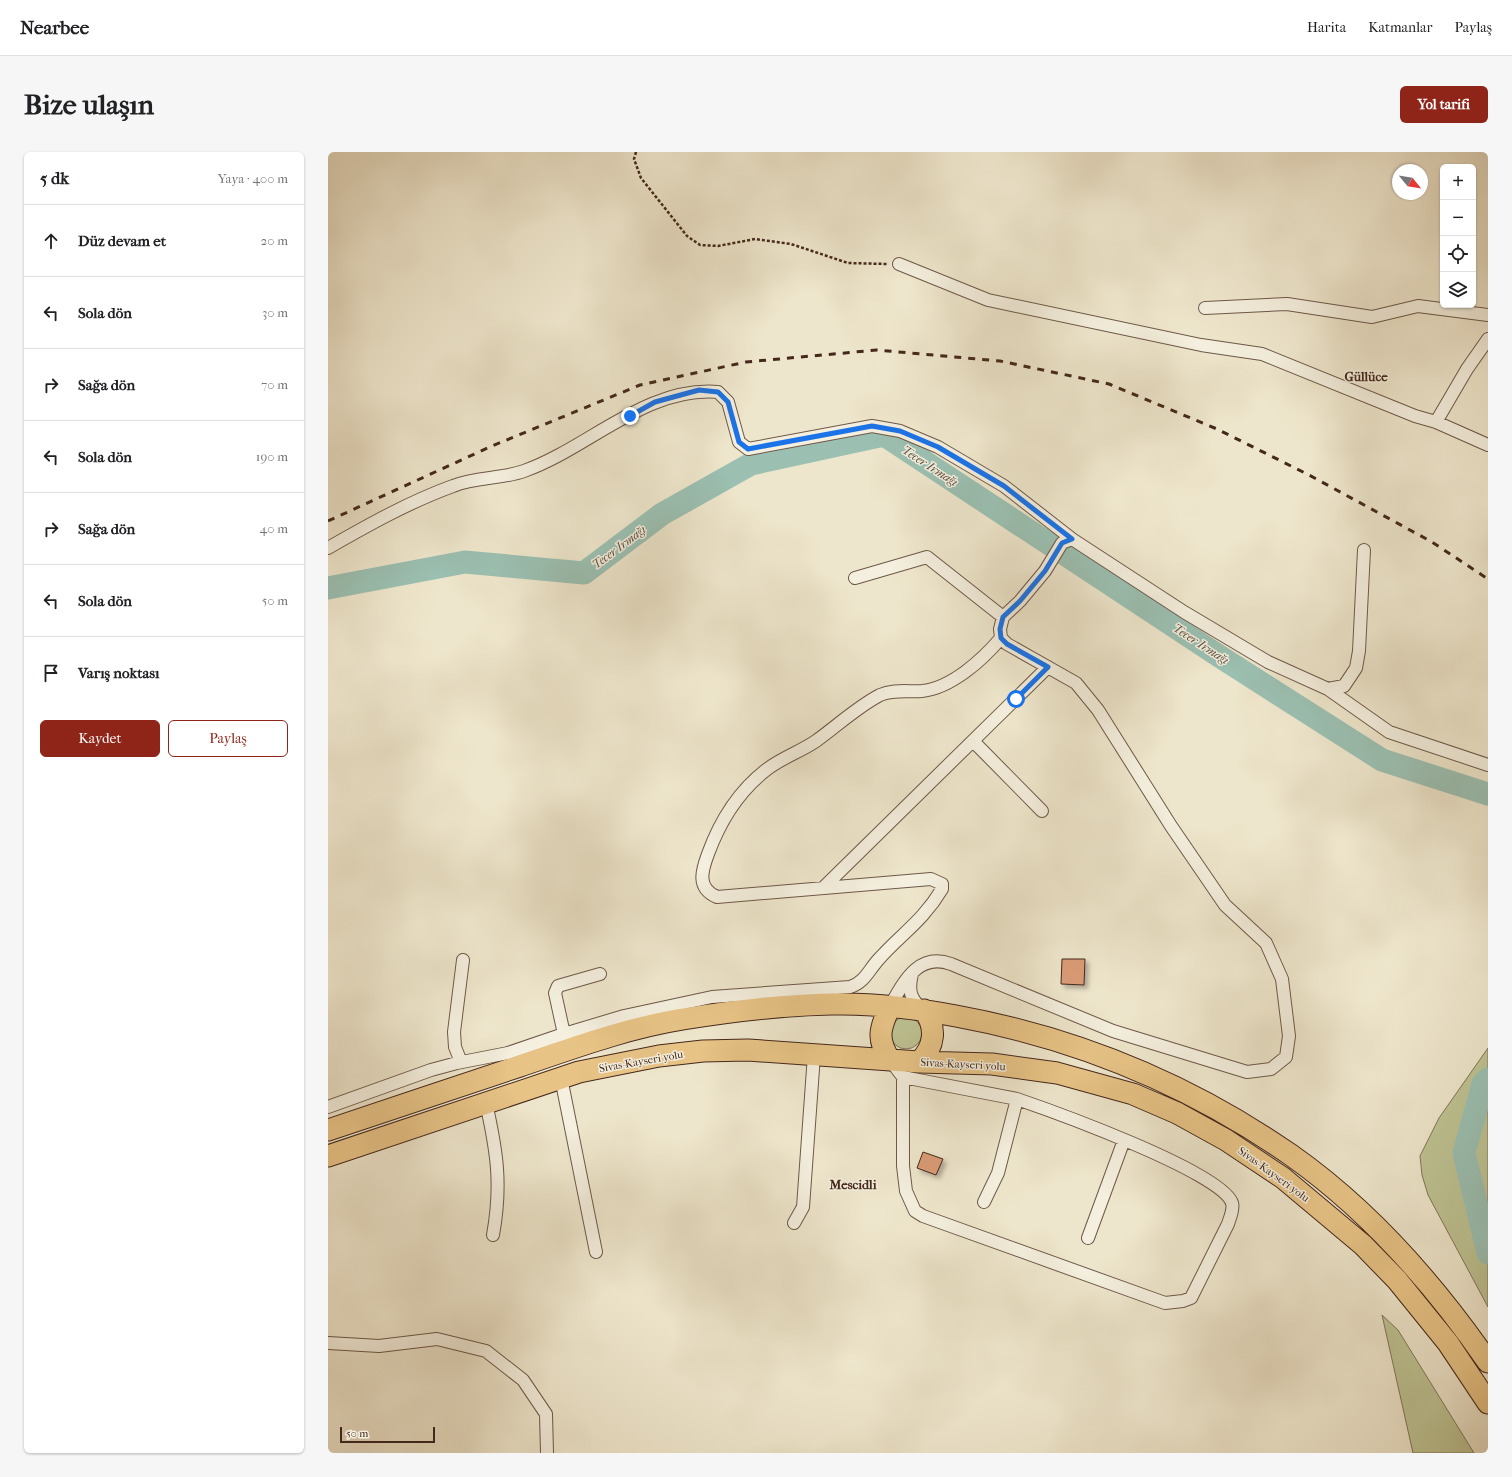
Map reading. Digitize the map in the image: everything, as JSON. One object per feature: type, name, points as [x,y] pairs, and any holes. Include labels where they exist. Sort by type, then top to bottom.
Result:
[{"type":"highway","name":"Sivas-Kayseri yolu","points":[[328,1130],[566,1041],[618,1033],[674,1021],[748,1010],[833,1004],[890,1006],[924,1010],[997,1023],[1106,1056],[1179,1089],[1209,1105],[1285,1151],[1340,1194],[1423,1275],[1449,1307],[1488,1362]]},
{"type":"highway","points":[[890,1006],[880,1036],[883,1048],[890,1060]]},
{"type":"highway","points":[[920,1062],[928,1052],[933,1033],[932,1023],[924,1010]]},
{"type":"highway","name":"Sivas-Kayseri yolu","points":[[328,1156],[579,1072],[659,1056],[703,1051],[748,1050],[920,1062],[992,1064],[1057,1073],[1133,1094],[1177,1113],[1226,1140],[1283,1178],[1363,1245],[1397,1280],[1439,1332],[1488,1403]]},
{"type":"street","points":[[899,264],[988,300],[1201,345],[1262,354],[1415,416],[1436,422],[1488,445]]},
{"type":"street","points":[[1205,308],[1287,304],[1372,317],[1418,306],[1488,315]]},
{"type":"street","points":[[1436,422],[1467,369],[1488,340]]},
{"type":"street","points":[[328,548],[374,522],[454,485],[524,471],[655,402],[699,390],[718,392],[728,402],[739,442],[748,449],[872,426],[900,431],[938,447],[1004,486],[1067,541],[1268,662],[1328,689],[1389,732],[1488,765]]},
{"type":"street","points":[[890,1006],[901,986],[912,972],[930,960],[942,961],[1113,1031],[1246,1072],[1271,1069],[1286,1057],[1289,1036],[1282,980],[1266,943],[1225,905],[1171,826],[1098,710],[1076,683],[1007,644],[1001,638],[1000,629],[1003,617],[1020,601],[1067,541]]},
{"type":"street","points":[[1328,689],[1344,686],[1356,668],[1359,651],[1364,550]]},
{"type":"street","points":[[855,578],[927,557],[1003,617]]},
{"type":"street","points":[[328,1108],[431,1070],[461,1062],[508,1054],[566,1041],[624,1016],[712,997],[856,985],[879,959],[924,915],[942,889],[942,884],[931,879],[718,897],[707,890],[701,876],[711,845],[725,817],[737,799],[767,769],[810,745],[844,718],[881,694],[895,691],[923,691],[946,684],[982,659],[1001,638]]},
{"type":"street","points":[[823,888],[1048,667]]},
{"type":"street","points":[[973,741],[1042,811]]},
{"type":"street","points":[[461,1062],[455,1047],[454,1032],[463,960]]},
{"type":"street","points":[[912,972],[910,993],[914,1002],[924,1010]]},
{"type":"street","points":[[566,1041],[555,993],[558,986],[600,974]]},
{"type":"street","points":[[794,1223],[803,1207],[814,1055]]},
{"type":"street","points":[[890,1060],[903,1077],[903,1166],[906,1191],[915,1211],[922,1216],[1165,1303],[1183,1301],[1190,1298],[1228,1224],[1232,1212],[1232,1203],[1218,1186],[1171,1161],[1124,1140],[1017,1099],[903,1077]]},
{"type":"street","points":[[903,1077],[920,1062]]},
{"type":"street","points":[[561,1078],[596,1252]]},
{"type":"street","points":[[984,1202],[998,1173],[1017,1099]]},
{"type":"street","points":[[486,1103],[495,1144],[498,1170],[499,1194],[493,1235]]},
{"type":"street","points":[[1088,1238],[1124,1140]]},
{"type":"street","points":[[328,1343],[379,1346],[437,1339],[486,1351],[522,1380],[546,1414],[547,1453]]},
{"type":"path","points":[[636,152],[634,159],[641,178],[687,236],[700,245],[718,246],[755,239],[790,244],[848,263],[899,264]]},
{"type":"green space","points":[[903,1017],[909,1017],[918,1021],[922,1033],[918,1045],[909,1049],[903,1049],[894,1045],[890,1036],[890,1030],[894,1021]]},
{"type":"green space","points":[[1488,1048],[1488,1307],[1428,1195],[1422,1175],[1420,1156],[1439,1118]]},
{"type":"green space","points":[[1382,1315],[1398,1330],[1474,1453],[1413,1453]]},
{"type":"building","points":[[1062,959],[1085,959],[1084,985],[1061,984]]},
{"type":"building","points":[[923,1152],[943,1159],[936,1175],[917,1168]]},
{"type":"waterway","name":"Tecer Irmağı","points":[[328,588],[465,562],[584,573],[662,514],[751,464],[884,435],[1219,656],[1382,760],[1488,794]]},
{"type":"waterway","name":"Tecer Irmağı","points":[[1488,1079],[1483,1084],[1464,1153],[1488,1253]]},
{"type":"railway","points":[[328,521],[492,446],[640,385],[746,362],[877,350],[1000,361],[1109,384],[1217,429],[1309,475],[1432,542],[1488,579]]},
{"type":"district","name":"Güllüce","points":[[1366,376]]},
{"type":"district","name":"Mescidli","points":[[853,1184]]},
{"type":"route","points":[[630,416],[655,402],[699,390],[718,392],[728,402],[739,442],[748,449],[872,426],[886,428],[900,431],[938,447],[1004,486],[1072,539],[1062,543],[1045,571],[1020,601],[1003,617],[1000,629],[1001,638],[1007,644],[1048,667],[1016,699]]}]
